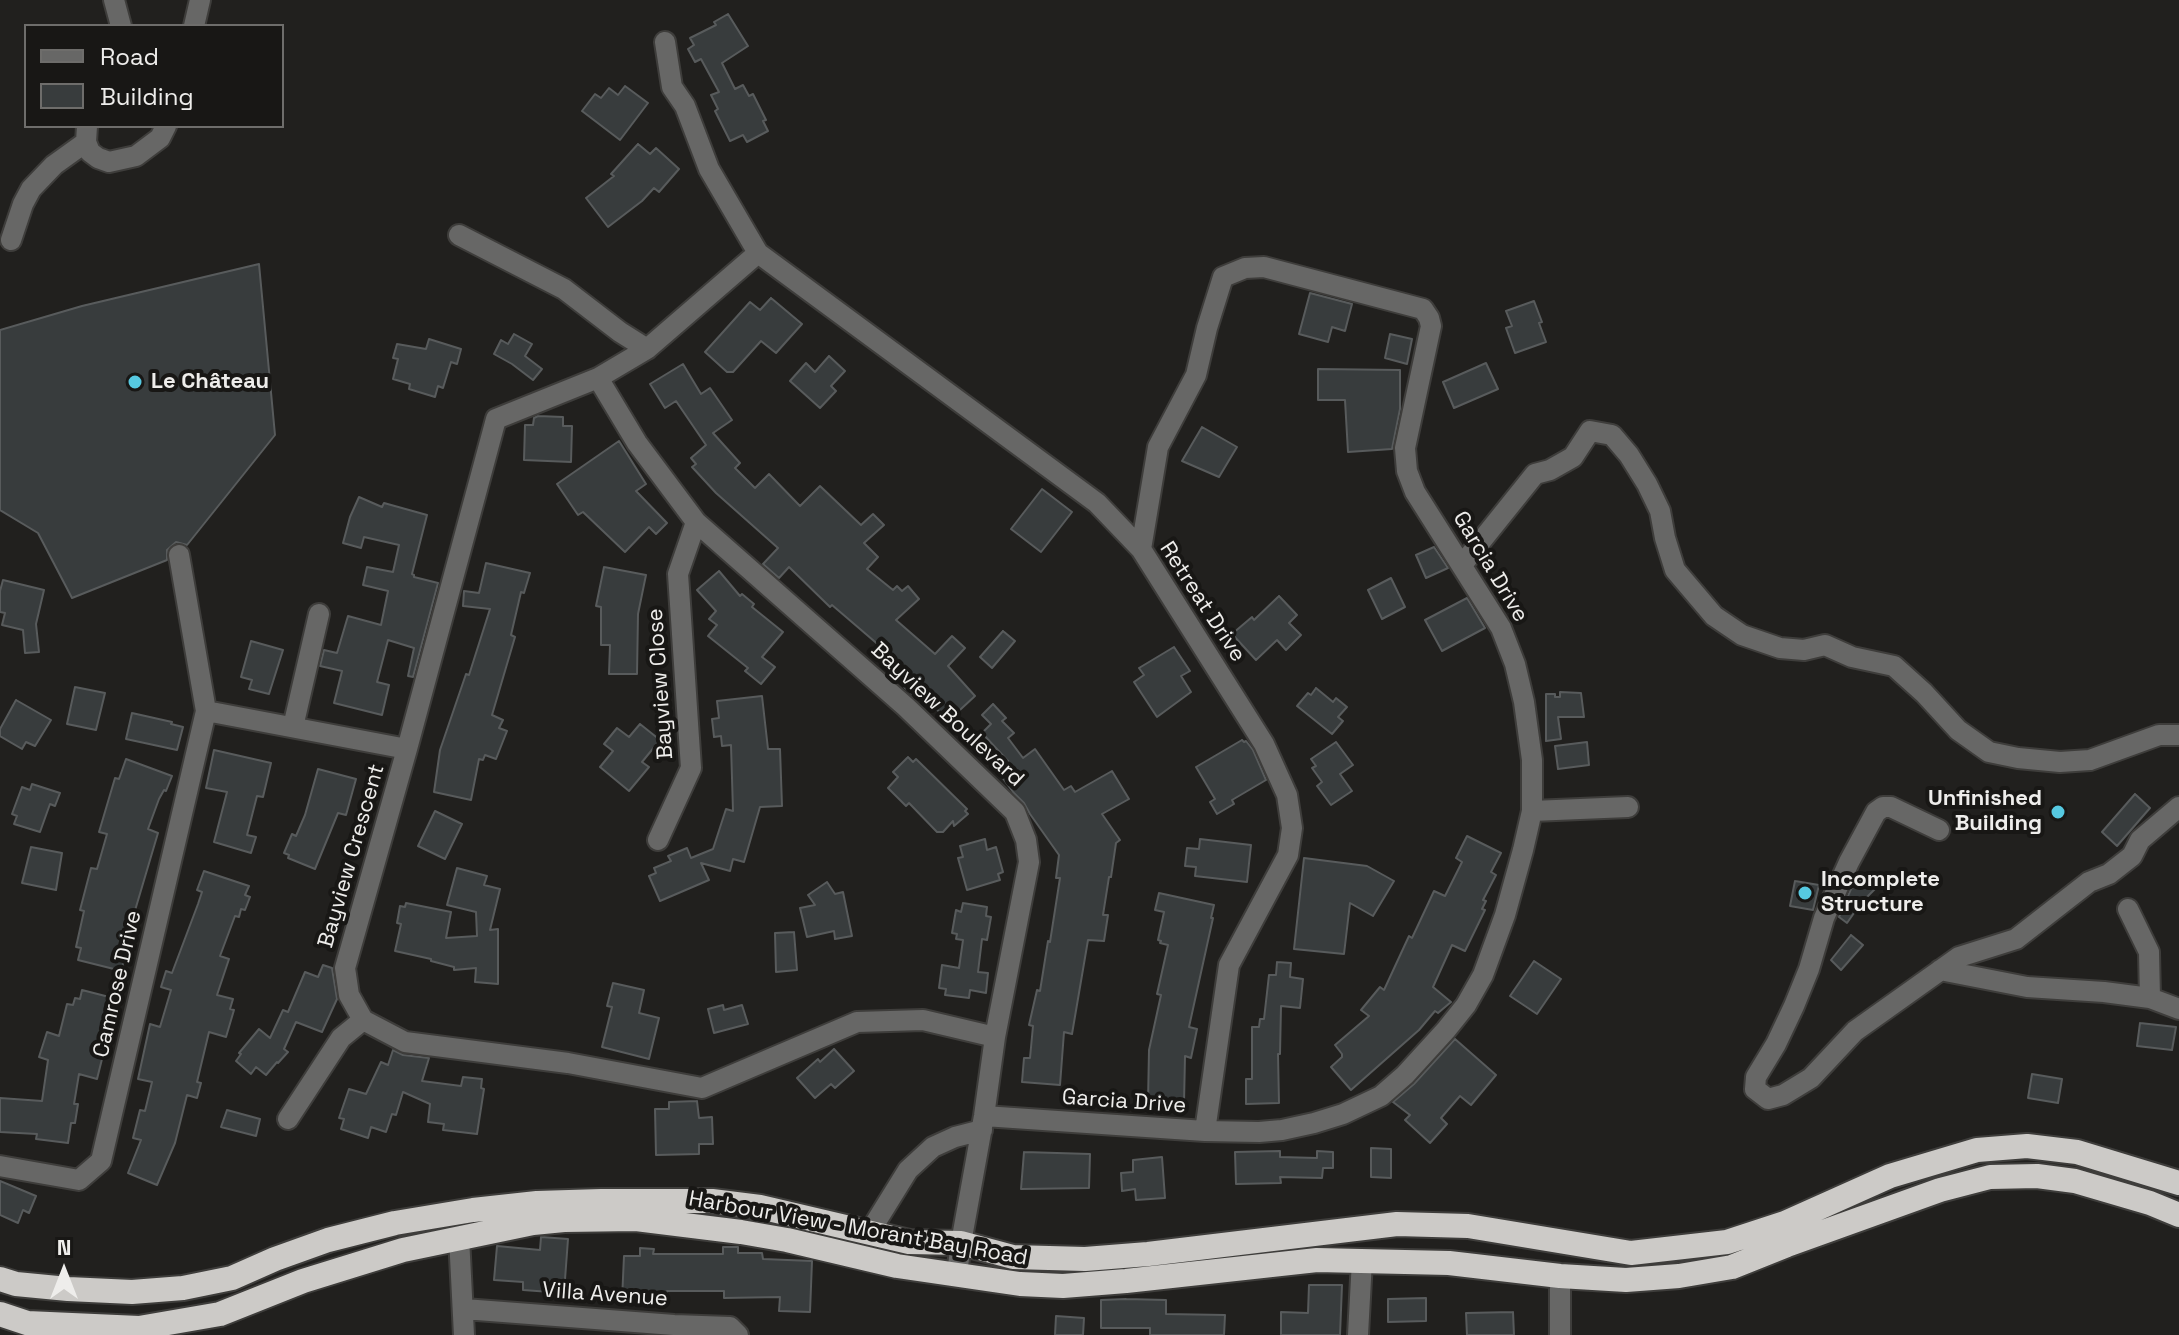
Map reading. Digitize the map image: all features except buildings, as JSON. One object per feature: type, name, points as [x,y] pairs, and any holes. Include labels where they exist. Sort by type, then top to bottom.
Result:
[{"type":"highway","name":"Harbour View - Morant Bay Road","points":[[0,1279],[16,1284],[68,1289],[132,1292],[183,1288],[232,1278],[328,1240],[395,1223],[537,1203],[712,1201],[760,1207],[909,1242],[961,1243],[1013,1257],[1085,1259],[1148,1254],[1397,1224],[1482,1227],[1631,1253],[1727,1242],[1785,1223],[1890,1176],[1977,1150],[2027,1146],[2077,1152],[2179,1183]]},
{"type":"highway","name":"Harbour View - Morant Bay Road","points":[[0,1314],[27,1323],[139,1328],[220,1314],[303,1281],[417,1246],[533,1223],[564,1220],[636,1219],[741,1232],[897,1266],[1020,1284],[1063,1286],[1317,1260],[1449,1263],[1626,1280],[1679,1276],[1732,1267],[1940,1190],[1990,1177],[2037,1176],[2075,1181],[2179,1215]]},
{"type":"highway","points":[[366,1231],[372,1260]]},
{"type":"street","points":[[114,0],[120,24]]},
{"type":"street","points":[[194,24],[200,0]]},
{"type":"street","points":[[665,42],[672,87],[685,106],[709,169],[758,253]]},
{"type":"street","points":[[86,134],[90,152],[109,162],[136,156],[160,138],[165,128]]},
{"type":"street","points":[[11,240],[31,189],[86,134]]},
{"type":"street","points":[[459,235],[564,289],[647,349]]},
{"type":"street","name":"Bayview Crescent","points":[[363,1020],[349,995],[345,968],[496,419],[598,378],[647,349],[758,253]]},
{"type":"street","name":"Retreat Drive","points":[[758,253],[1097,503],[1141,549],[1264,744],[1287,795],[1292,828],[1288,855],[1229,965],[1205,1131]]},
{"type":"street","name":"Garcia Drive","points":[[983,1123],[1259,1132],[1282,1130],[1343,1114],[1381,1096],[1405,1075],[1453,1022],[1483,975],[1505,915],[1532,811],[1532,760],[1524,702],[1515,664],[1501,628],[1415,492],[1407,471],[1405,448],[1431,326],[1423,309],[1264,267],[1245,268],[1223,277],[1196,375],[1158,447],[1141,549]]},
{"type":"street","name":"Bayview Boulevard","points":[[598,378],[637,443],[696,522],[906,707],[1015,812],[1026,840],[1029,862],[995,1037],[957,1274]]},
{"type":"street","points":[[1462,565],[1535,474],[1550,470],[1573,457],[1590,431],[1612,435],[1629,455],[1660,511],[1675,570],[1714,616],[1742,635],[1780,648],[1804,650],[1825,645],[1852,657],[1894,666],[1958,730],[1989,752],[2060,762],[2090,760],[2159,735],[2179,735]]},
{"type":"street","name":"Bayview Close","points":[[658,840],[691,768],[678,574],[696,522]]},
{"type":"street","points":[[179,555],[206,711],[407,749]]},
{"type":"street","points":[[293,727],[319,614]]},
{"type":"street","name":"Camrose Drive","points":[[0,1166],[79,1180],[101,1161],[206,711]]},
{"type":"street","points":[[1532,811],[1628,807]]},
{"type":"street","points":[[1939,830],[1891,807],[1883,807],[1876,812],[1842,876],[1824,918],[1804,982],[1776,1044],[1756,1077],[1755,1089],[1768,1099],[1783,1095],[1811,1078],[1855,1031],[1959,957],[2016,939],[2089,882],[2109,874],[2132,856],[2140,840],[2179,807]]},
{"type":"street","points":[[2128,909],[2149,952],[2150,998]]},
{"type":"street","points":[[1940,970],[2027,987],[2150,998],[2179,1009]]},
{"type":"street","points":[[288,1119],[341,1038],[363,1020],[405,1042],[568,1063],[702,1088],[857,1022],[923,1020],[995,1037]]},
{"type":"street","points":[[869,1233],[908,1170],[933,1147],[983,1123]]},
{"type":"street","points":[[459,1237],[464,1335]]},
{"type":"street","points":[[1358,1335],[1362,1260]]},
{"type":"street","points":[[1560,1276],[1560,1335]]},
{"type":"street","name":"Villa Avenue","points":[[464,1309],[573,1326],[730,1327],[738,1335]]},
{"type":"place","name":"Le Château","points":[[135,382]]},
{"type":"place","name":"Unfinished Building","points":[[2058,812]]},
{"type":"place","name":"Incomplete Structure","points":[[1805,893]]}]
